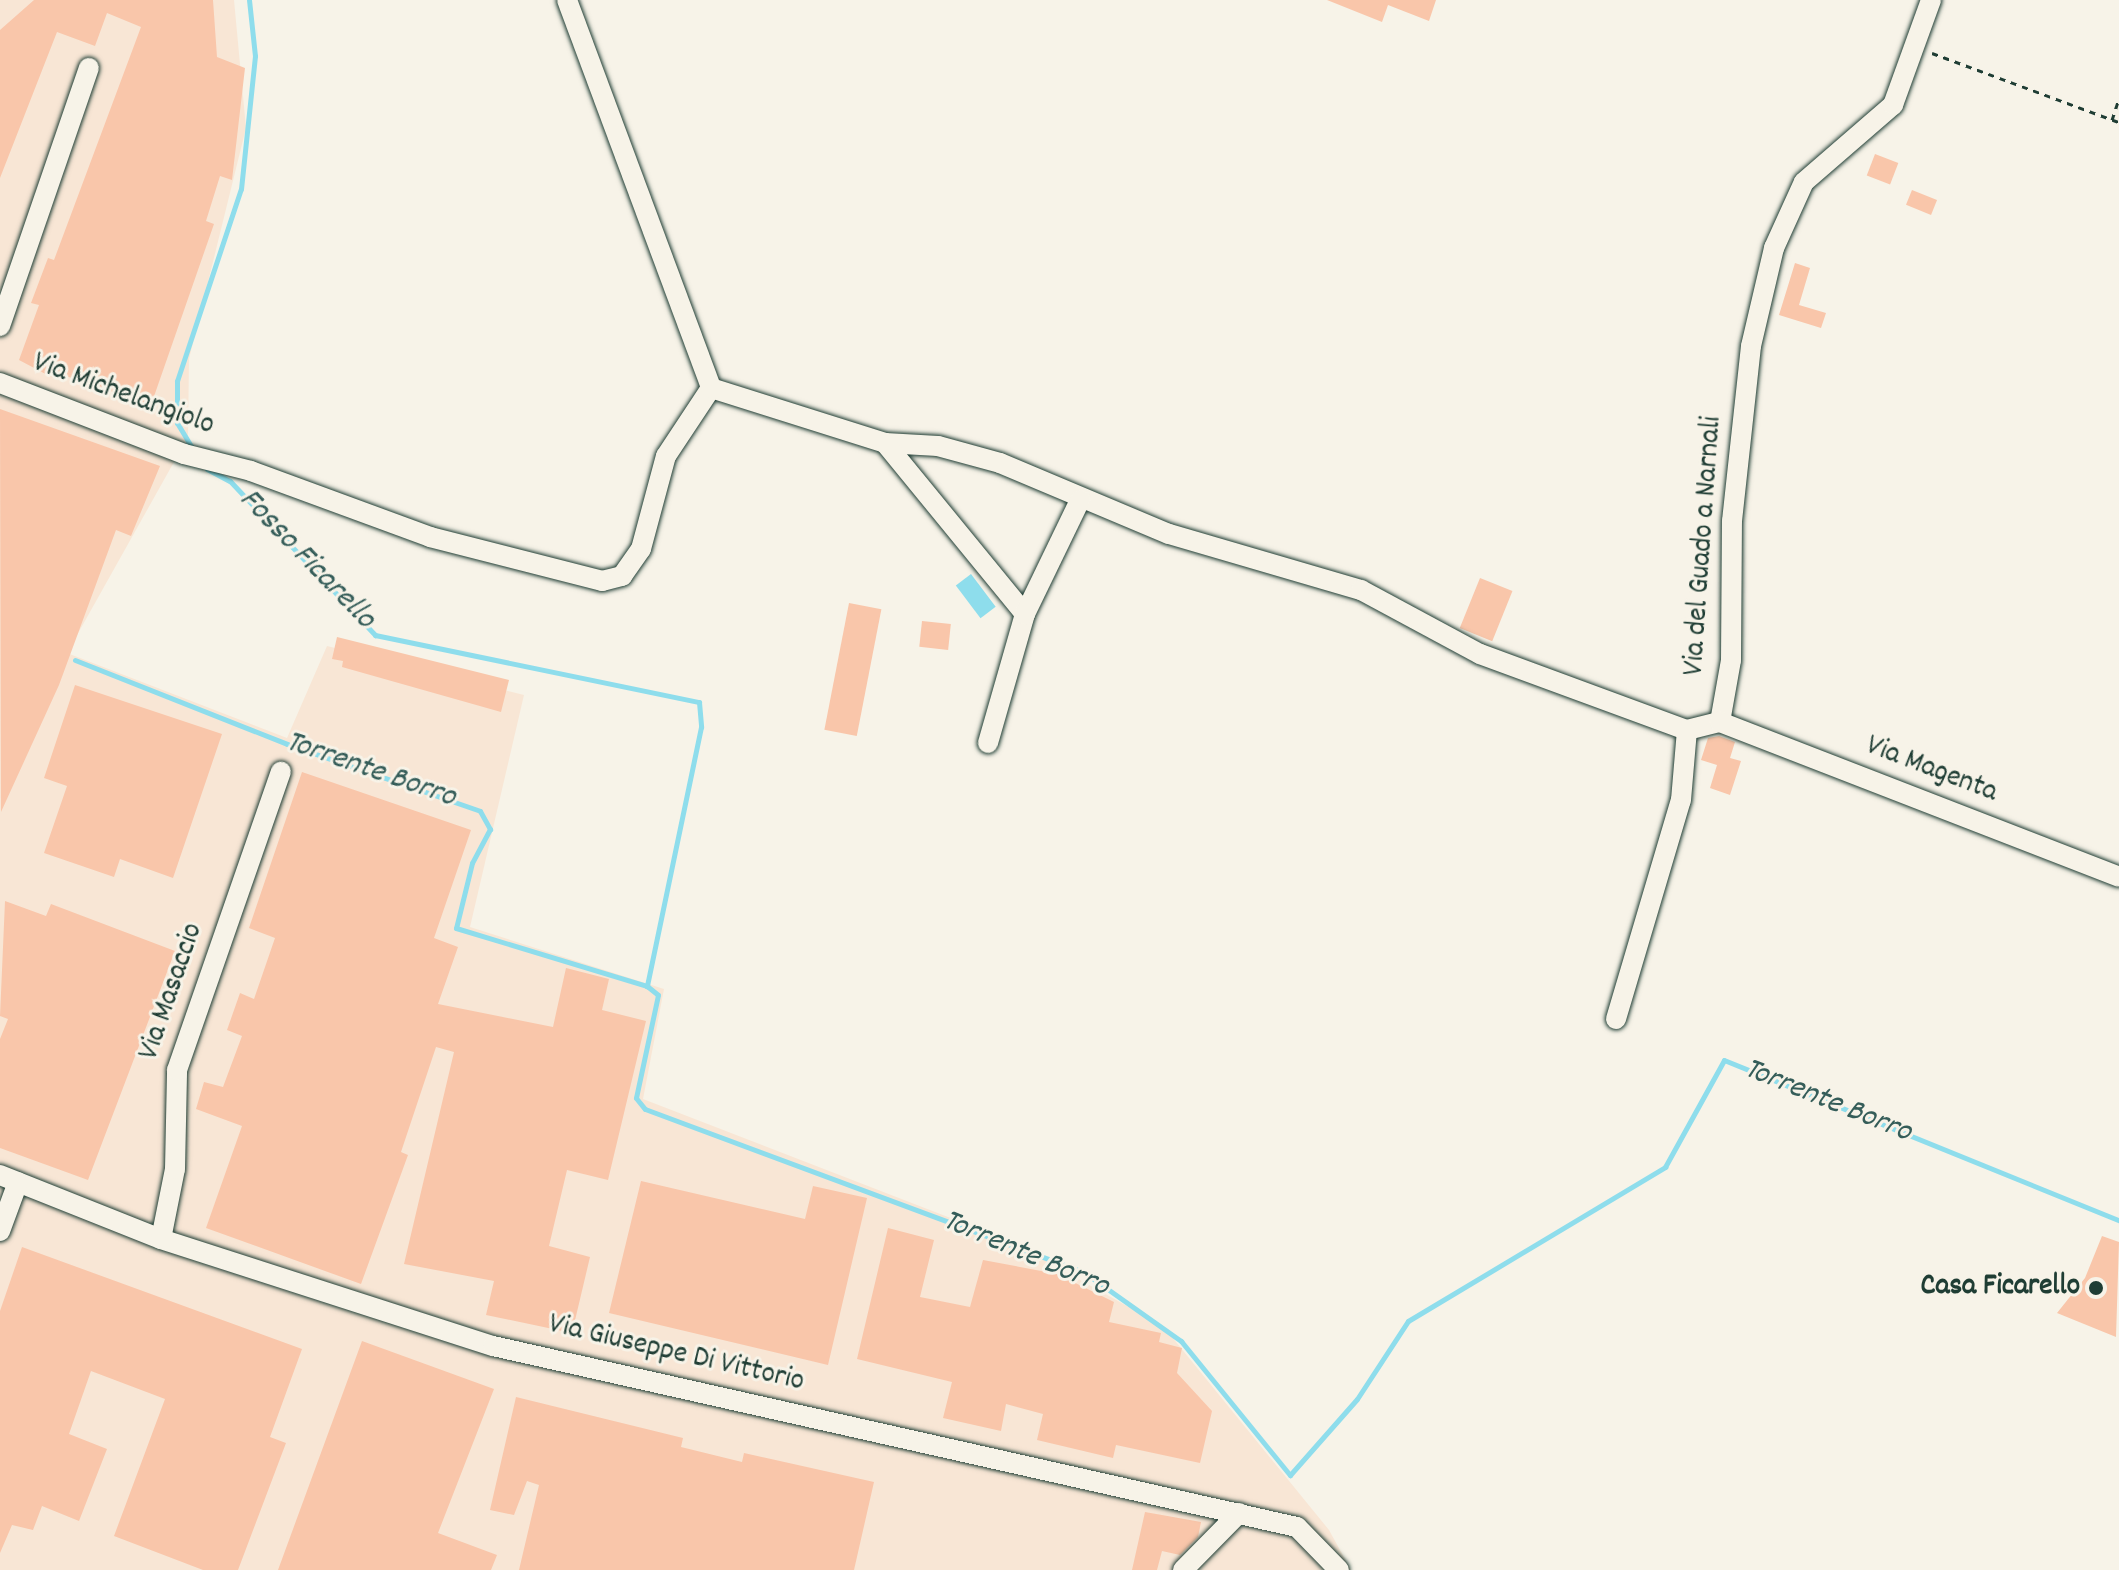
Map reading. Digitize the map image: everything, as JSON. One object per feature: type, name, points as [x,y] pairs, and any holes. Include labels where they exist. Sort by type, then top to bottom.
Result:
[{"type":"street","points":[[567,0],[711,388],[885,443],[938,446],[1000,463],[1080,500],[1361,590],[1480,654],[1687,730],[1720,722]]},
{"type":"street","name":"Via del Guado a Narnali","points":[[1720,722],[1731,660],[1732,521],[1751,346],[1774,248],[1804,182],[1893,105],[1918,48],[1931,0]]},
{"type":"street","points":[[0,326],[89,68]]},
{"type":"street","name":"Via Michelangiolo","points":[[0,383],[184,454],[225,464],[430,537],[602,581],[622,576],[641,549],[666,456],[711,388]]},
{"type":"street","points":[[885,443],[1025,614]]},
{"type":"street","points":[[988,743],[1025,614],[1080,500]]},
{"type":"street","name":"Via Magenta","points":[[1720,722],[2119,877]]},
{"type":"street","points":[[1616,1019],[1681,800],[1687,730]]},
{"type":"street","name":"Via Masaccio","points":[[161,1239],[175,1169],[177,1070],[281,772]]},
{"type":"street","points":[[0,1231],[9,1178]]},
{"type":"street","name":"Via Giuseppe Di Vittorio","points":[[9,1178],[161,1239],[493,1346],[1297,1527],[1339,1570]]},
{"type":"street","points":[[1183,1570],[1239,1513]]},
{"type":"path","points":[[1918,48],[2119,122]]},
{"type":"path","points":[[2112,120],[2119,99]]},
{"type":"shaded area","points":[[0,0],[234,0],[246,128],[189,359],[188,437],[67,653],[287,738],[327,646],[524,695],[470,927],[664,989],[643,1099],[1010,1241],[1163,1326],[1329,1530],[1351,1570],[0,1570]]},
{"type":"water","points":[[971,574],[996,607],[981,618],[956,585]]},
{"type":"building","points":[[34,0],[213,0],[217,57],[245,68],[232,180],[220,176],[206,221],[214,224],[151,405],[57,373],[55,379],[19,360],[39,305],[31,303],[48,258],[54,260],[141,27],[107,13],[95,46],[57,32],[0,178],[0,30]]},
{"type":"building","points":[[1327,0],[1436,0],[1429,21],[1388,5],[1382,22]]},
{"type":"building","points":[[1875,154],[1898,163],[1890,184],[1867,175]]},
{"type":"building","points":[[1912,190],[1937,200],[1931,215],[1906,205]]},
{"type":"building","points":[[1795,263],[1810,268],[1799,305],[1826,313],[1821,328],[1779,315]]},
{"type":"building","points":[[0,409],[160,466],[131,536],[116,530],[59,685],[1,812]]},
{"type":"building","points":[[1480,578],[1512,591],[1492,641],[1460,628]]},
{"type":"building","points":[[849,603],[881,609],[857,736],[824,730]]},
{"type":"building","points":[[922,621],[951,624],[948,650],[919,647]]},
{"type":"building","points":[[337,637],[509,680],[501,712],[342,667],[343,661],[332,659]]},
{"type":"building","points":[[75,685],[222,734],[173,878],[120,859],[114,877],[44,853],[67,786],[44,778]]},
{"type":"building","points":[[1719,736],[1735,742],[1730,758],[1741,761],[1730,795],[1710,788],[1717,765],[1701,760],[1708,738]]},
{"type":"building","points":[[302,772],[471,830],[434,938],[458,947],[438,1004],[553,1027],[566,968],[609,979],[602,1010],[646,1021],[608,1180],[567,1170],[549,1246],[590,1257],[572,1333],[486,1315],[494,1281],[404,1264],[454,1052],[436,1047],[401,1152],[408,1155],[361,1284],[206,1228],[242,1126],[196,1109],[204,1082],[223,1087],[242,1036],[227,1030],[240,993],[254,999],[275,938],[249,928]]},
{"type":"building","points":[[5,901],[46,916],[51,904],[175,951],[88,1180],[0,1148],[0,1039],[8,1019],[0,1016]]},
{"type":"building","points":[[641,1181],[805,1219],[813,1186],[867,1198],[828,1365],[609,1313]]},
{"type":"building","points":[[888,1228],[934,1240],[920,1297],[970,1307],[983,1260],[1057,1274],[1114,1302],[1109,1322],[1161,1333],[1159,1342],[1182,1348],[1177,1373],[1212,1411],[1200,1463],[1116,1445],[1113,1458],[1037,1440],[1043,1414],[1006,1404],[1001,1431],[943,1418],[952,1382],[857,1359]]},
{"type":"building","name":"Casa Ficarello","points":[[2102,1236],[2119,1242],[2116,1337],[2057,1313],[2085,1278]]},
{"type":"building","points":[[22,1247],[302,1349],[270,1437],[286,1443],[238,1570],[203,1570],[114,1536],[165,1399],[91,1371],[69,1434],[107,1449],[79,1521],[42,1506],[33,1530],[12,1525],[0,1553],[0,1311]]},
{"type":"building","points":[[362,1341],[494,1389],[438,1533],[497,1555],[491,1570],[278,1570]]},
{"type":"building","points":[[516,1397],[683,1438],[681,1447],[742,1462],[744,1453],[874,1482],[854,1570],[519,1570],[539,1485],[527,1481],[514,1515],[490,1510]]},
{"type":"building","points":[[1145,1512],[1201,1522],[1198,1537],[1180,1555],[1162,1551],[1157,1570],[1132,1570]]},
{"type":"waterway","name":"Fosso Ficarello","points":[[194,451],[177,423],[177,381],[241,189],[255,56],[249,0]]},
{"type":"waterway","name":"Fosso Ficarello","points":[[207,469],[230,481],[375,635],[699,702],[701,727],[647,986]]},
{"type":"waterway","name":"Torrente Borro","points":[[75,660],[287,744],[480,811],[490,829],[472,863],[456,928],[647,986],[658,995],[636,1098],[645,1109],[1085,1273],[1181,1341],[1290,1475],[1357,1399],[1408,1321],[1665,1167],[1724,1060],[2119,1220]]},
{"type":"place","name":"Casa Ficarello","points":[[2096,1288]]}]
